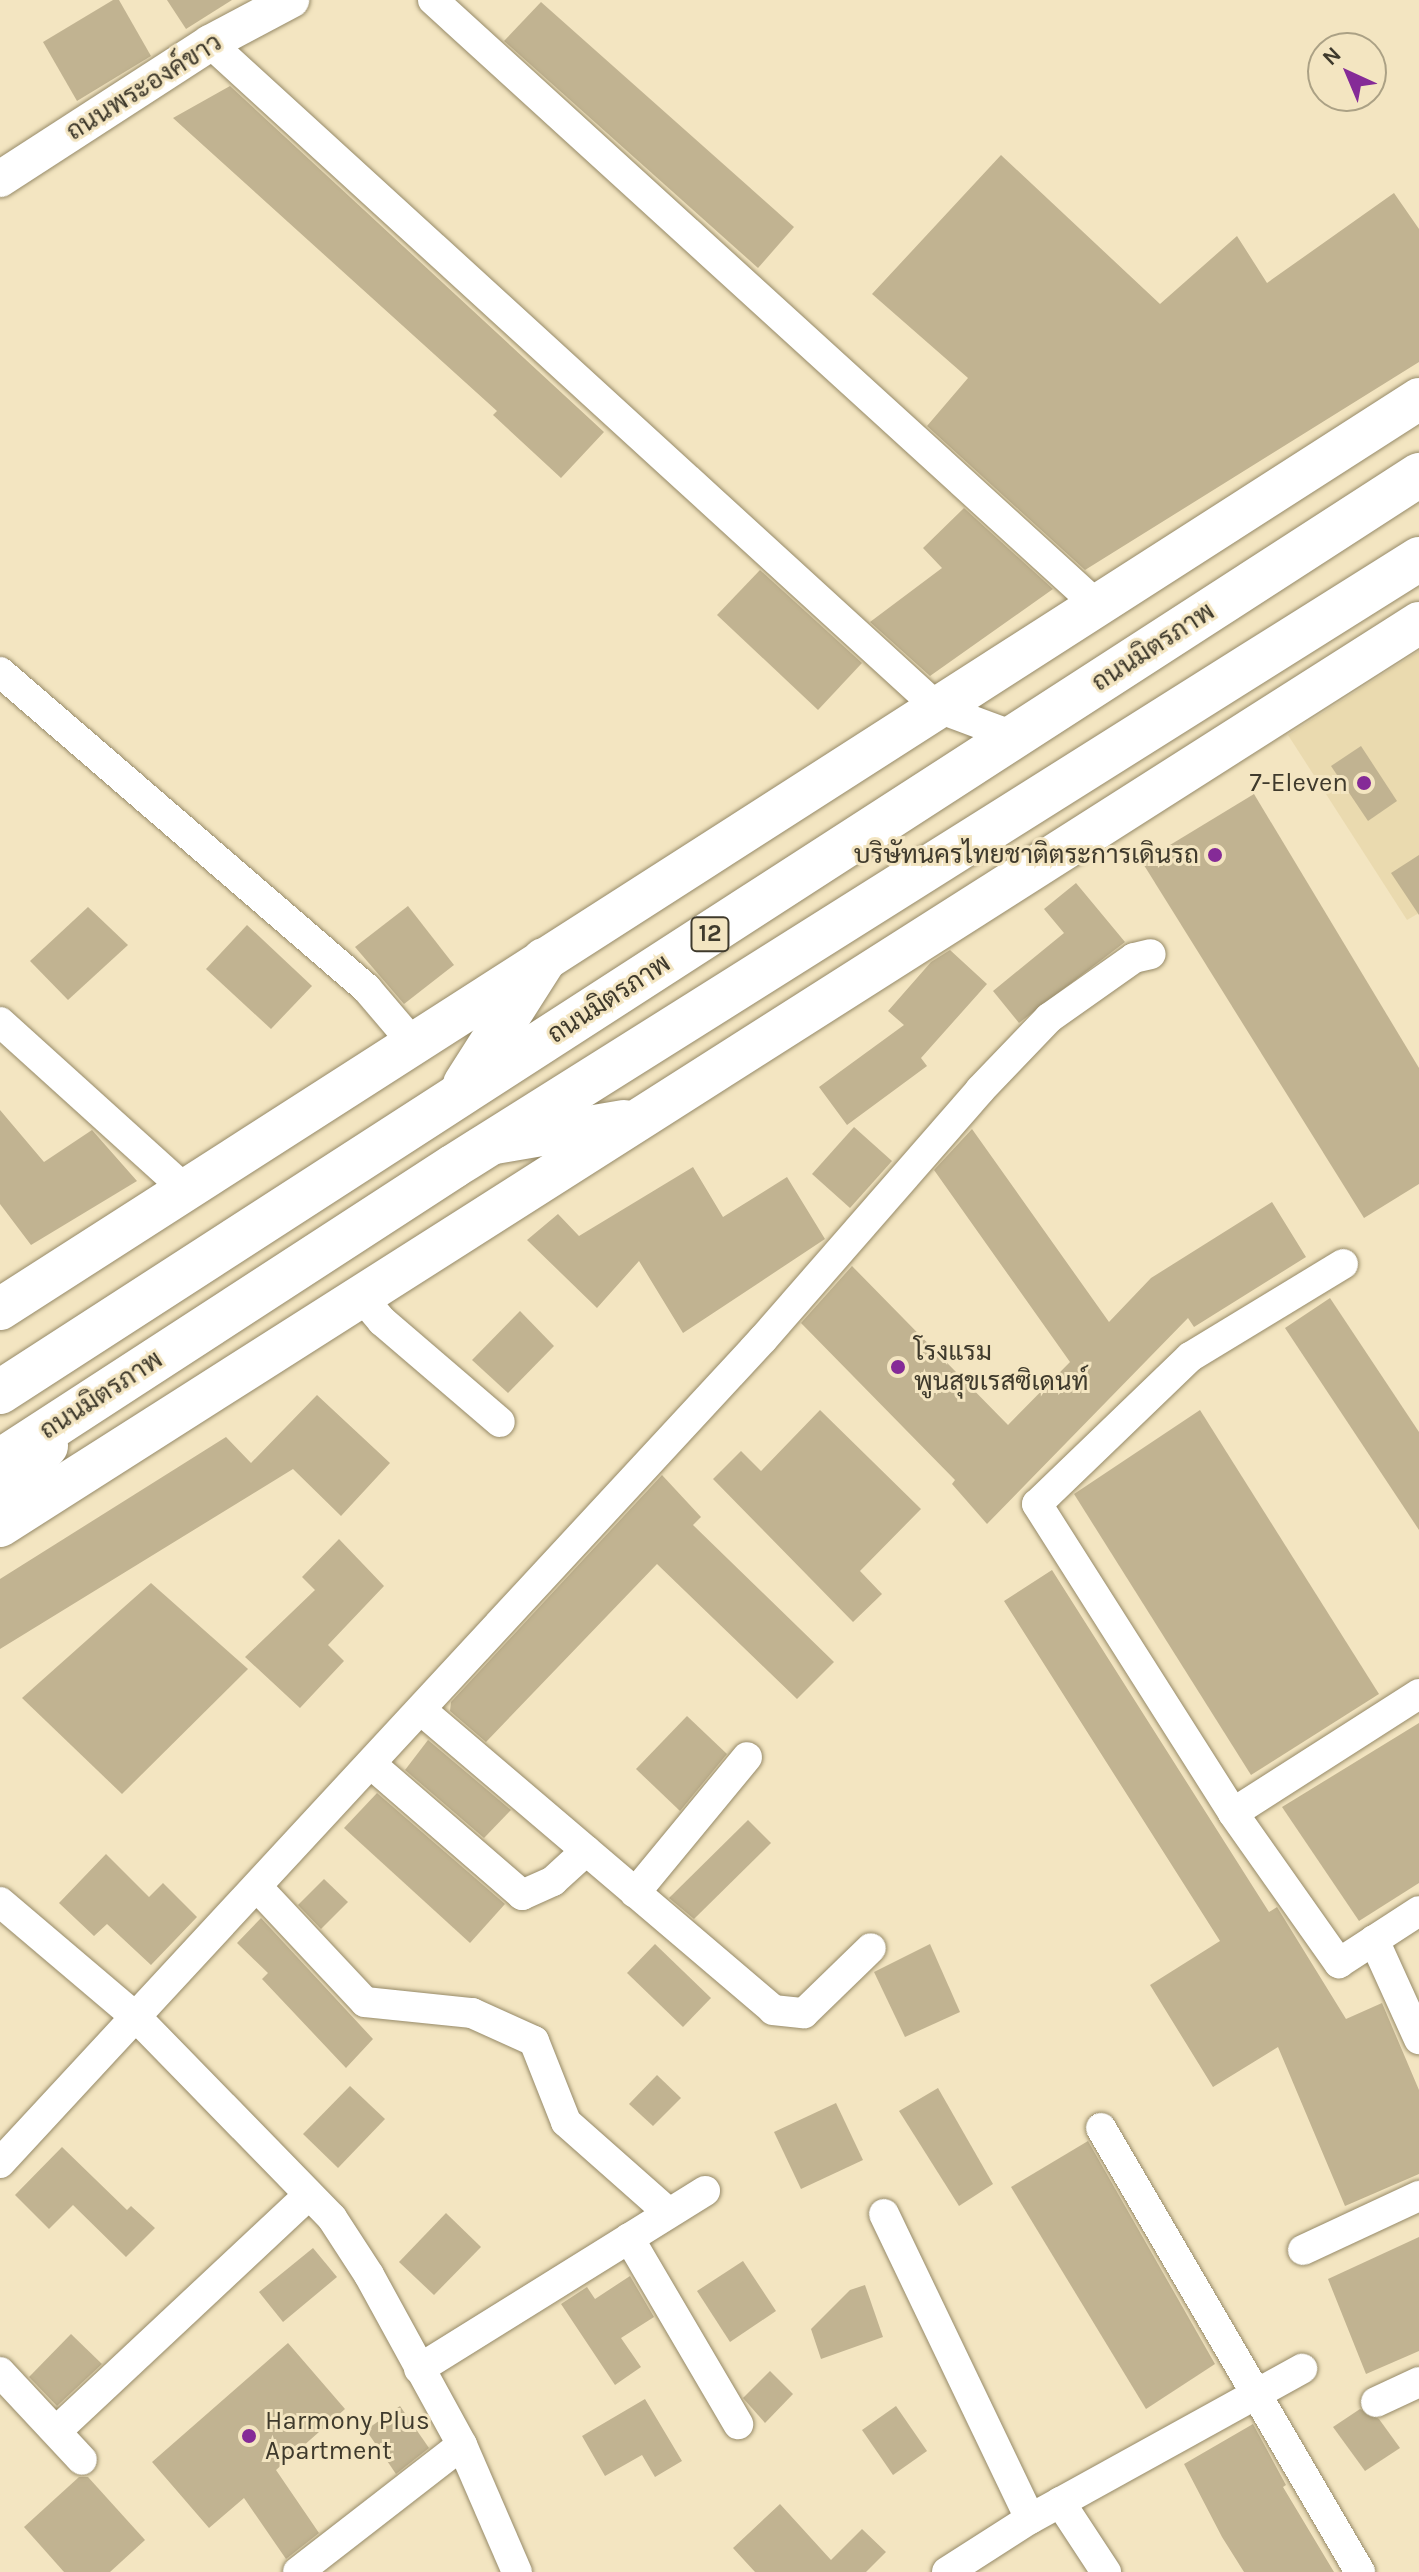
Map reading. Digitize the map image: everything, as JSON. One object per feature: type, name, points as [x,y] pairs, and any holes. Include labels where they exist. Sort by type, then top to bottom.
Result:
[{"type":"main road","points":[[0,1309],[1419,399]]},
{"type":"main road","points":[[1404,484],[1419,443]]},
{"type":"main road","name":"ถนนมิตรภาพ","points":[[0,1392],[1404,484]]},
{"type":"main road","name":"ถนนมิตรภาพ","points":[[0,1461],[471,1155],[1419,559]]},
{"type":"main road","points":[[0,1526],[1419,623]]},
{"type":"main road","points":[[1171,635],[1208,693]]},
{"type":"main road","points":[[1016,737],[1050,791]]},
{"type":"main road","points":[[544,960],[441,1108],[471,1155],[641,1118]]},
{"type":"main road","points":[[0,1373],[50,1360]]},
{"type":"main road","points":[[0,1496],[80,1409]]},
{"type":"street","name":"ถนนพระองค์ขาว","points":[[0,179],[210,43],[291,0]]},
{"type":"street","points":[[433,0],[1097,605]]},
{"type":"street","points":[[210,43],[938,708],[1016,737]]},
{"type":"street","points":[[0,672],[367,989],[414,1044]]},
{"type":"street","points":[[0,2163],[258,1888],[763,1339],[980,1090],[1049,1018],[1134,958],[1151,954]]},
{"type":"street","points":[[0,1022],[186,1190]]},
{"type":"street","points":[[1343,1264],[1190,1357],[1037,1504],[1233,1813],[1339,1963],[1419,1911]]},
{"type":"street","points":[[361,1296],[382,1321],[500,1422]]},
{"type":"street","points":[[1233,1813],[1419,1694]]},
{"type":"street","points":[[421,1710],[773,2010],[804,2013],[871,1948]]},
{"type":"street","points":[[635,1893],[747,1757]]},
{"type":"street","points":[[371,1764],[522,1895],[553,1881],[586,1851]]},
{"type":"street","points":[[258,1888],[365,2002],[472,2013],[534,2041],[566,2122],[669,2213]]},
{"type":"street","points":[[0,1902],[137,2018],[332,2218],[369,2275],[462,2445],[517,2572]]},
{"type":"street","points":[[1374,1940],[1419,2039]]},
{"type":"street","points":[[1101,2128],[1360,2572]]},
{"type":"street","points":[[419,2369],[705,2191]]},
{"type":"street","points":[[65,2423],[309,2195]]},
{"type":"street","points":[[1303,2250],[1419,2196]]},
{"type":"street","points":[[884,2214],[1030,2519]]},
{"type":"street","points":[[629,2238],[738,2424]]},
{"type":"street","points":[[947,2572],[1030,2519],[1302,2369]]},
{"type":"street","points":[[0,2372],[82,2460]]},
{"type":"street","points":[[1376,2402],[1419,2382]]},
{"type":"street","points":[[298,2572],[462,2445]]},
{"type":"street","points":[[1060,2502],[1106,2572]]},
{"type":"shaded area","points":[[1419,651],[1419,913],[1407,920],[1288,735]]},
{"type":"building","points":[[113,0],[119,0],[151,56],[77,101],[43,42]]},
{"type":"building","points":[[167,0],[232,0],[186,29]]},
{"type":"building","points":[[541,2],[794,227],[758,268],[504,41]]},
{"type":"building","points":[[230,86],[604,432],[561,478],[493,415],[497,411],[173,118]]},
{"type":"building","points":[[1001,155],[1160,304],[1237,236],[1267,283],[1394,193],[1419,229],[1419,362],[1085,570],[927,426],[968,378],[872,294]]},
{"type":"building","points":[[964,508],[1053,589],[930,676],[870,622],[942,568],[923,548]]},
{"type":"building","points":[[760,570],[862,663],[818,710],[717,615]]},
{"type":"building","name":"7-Eleven","points":[[1361,746],[1397,801],[1368,821],[1331,766]]},
{"type":"building","points":[[1254,794],[1419,1068],[1419,1184],[1364,1218],[1142,862]]},
{"type":"building","points":[[1419,855],[1419,915],[1391,873]]},
{"type":"building","points":[[1076,883],[1125,942],[1019,1023],[993,991],[1064,933],[1044,909]]},
{"type":"building","points":[[408,906],[454,965],[404,1004],[355,947]]},
{"type":"building","points":[[88,907],[128,945],[68,1000],[30,961]]},
{"type":"building","points":[[247,925],[312,986],[271,1029],[206,969]]},
{"type":"building","points":[[950,950],[987,984],[921,1058],[927,1066],[847,1125],[819,1087],[904,1025],[888,1011],[931,962]]},
{"type":"building","points":[[0,1110],[44,1162],[92,1130],[137,1181],[31,1245],[0,1204]]},
{"type":"building","points":[[854,1127],[892,1161],[850,1208],[812,1174]]},
{"type":"building","points":[[972,1129],[1109,1322],[1151,1278],[1272,1202],[1306,1257],[1194,1327],[1188,1318],[987,1524],[952,1484],[955,1480],[801,1323],[852,1266],[1008,1425],[1070,1362],[934,1170]]},
{"type":"building","points":[[693,1167],[723,1217],[787,1177],[825,1239],[683,1333],[639,1261],[597,1308],[527,1240],[558,1214],[579,1236]]},
{"type":"building","points":[[1330,1298],[1419,1432],[1419,1530],[1285,1328]]},
{"type":"building","points":[[520,1311],[554,1346],[508,1393],[472,1360]]},
{"type":"building","points":[[317,1395],[390,1463],[341,1516],[293,1469],[0,1649],[0,1579],[226,1437],[251,1463]]},
{"type":"building","points":[[820,1410],[921,1509],[860,1571],[882,1594],[853,1622],[713,1479],[741,1451],[761,1471]]},
{"type":"building","points":[[1200,1410],[1379,1694],[1251,1775],[1074,1494]]},
{"type":"building","points":[[662,1475],[701,1517],[693,1525],[834,1662],[797,1699],[657,1564],[486,1742],[450,1711],[451,1702]]},
{"type":"building","points":[[339,1539],[384,1586],[328,1645],[344,1661],[300,1708],[245,1657],[315,1590],[302,1577]]},
{"type":"building","points":[[1052,1570],[1269,1912],[1277,1907],[1346,2019],[1382,2003],[1419,2090],[1419,2174],[1345,2206],[1278,2047],[1213,2087],[1150,1985],[1220,1941],[1004,1601]]},
{"type":"building","points":[[151,1583],[248,1669],[122,1794],[22,1698]]},
{"type":"building","points":[[687,1716],[727,1754],[680,1811],[636,1769]]},
{"type":"building","points":[[1419,1723],[1419,1883],[1359,1921],[1282,1807]]},
{"type":"building","points":[[428,1740],[511,1810],[484,1838],[405,1770]]},
{"type":"building","points":[[377,1793],[505,1904],[470,1943],[344,1828]]},
{"type":"building","points":[[748,1820],[771,1843],[694,1919],[669,1898]]},
{"type":"building","points":[[106,1854],[149,1897],[163,1883],[197,1917],[151,1965],[107,1924],[94,1936],[59,1903]]},
{"type":"building","points":[[324,1879],[348,1902],[321,1929],[298,1905]]},
{"type":"building","points":[[261,1918],[373,2039],[346,2068],[262,1979],[268,1973],[237,1943]]},
{"type":"building","points":[[655,1944],[711,1998],[683,2027],[627,1973]]},
{"type":"building","points":[[930,1944],[960,2012],[905,2037],[874,1972]]},
{"type":"building","points":[[657,2075],[681,2098],[653,2126],[629,2104]]},
{"type":"building","points":[[350,2086],[385,2119],[338,2168],[303,2134]]},
{"type":"building","points":[[938,2088],[993,2184],[959,2206],[899,2111]]},
{"type":"building","points":[[836,2103],[863,2160],[801,2189],[774,2132]]},
{"type":"building","points":[[1088,2141],[1215,2364],[1146,2409],[1011,2187]]},
{"type":"building","points":[[62,2147],[127,2210],[131,2206],[155,2228],[126,2257],[73,2205],[49,2229],[15,2195]]},
{"type":"building","points":[[446,2213],[481,2247],[434,2295],[399,2262]]},
{"type":"building","points":[[1419,2237],[1419,2351],[1366,2374],[1328,2279]]},
{"type":"building","points":[[313,2248],[337,2277],[283,2322],[259,2292]]},
{"type":"building","points":[[743,2261],[776,2311],[730,2342],[697,2291]]},
{"type":"building","points":[[630,2276],[654,2317],[621,2338],[641,2367],[615,2385],[561,2304],[587,2287],[595,2299]]},
{"type":"building","points":[[865,2285],[883,2337],[821,2359],[811,2329],[850,2290]]},
{"type":"building","points":[[71,2334],[102,2364],[57,2406],[29,2377]]},
{"type":"building","name":"Harmony Plus Apartment","points":[[288,2343],[345,2409],[276,2470],[319,2533],[286,2559],[244,2498],[209,2528],[152,2462]]},
{"type":"building","points":[[770,2371],[793,2394],[765,2423],[743,2398]]},
{"type":"building","points":[[645,2399],[682,2461],[655,2477],[642,2455],[605,2476],[582,2436]]},
{"type":"building","points":[[400,2406],[429,2448],[396,2474],[366,2430]]},
{"type":"building","points":[[896,2406],[927,2451],[893,2475],[862,2430]]},
{"type":"building","points":[[1360,2409],[1379,2419],[1400,2448],[1365,2471],[1333,2427]]},
{"type":"building","points":[[1253,2424],[1286,2485],[1283,2487],[1334,2572],[1244,2572],[1222,2537],[1184,2464]]},
{"type":"building","points":[[79,2477],[88,2477],[145,2540],[110,2572],[64,2572],[24,2527]]},
{"type":"building","points":[[780,2504],[831,2560],[862,2529],[886,2552],[866,2572],[755,2572],[733,2548]]},
{"type":"place","name":"7-Eleven","points":[[1364,783]]},
{"type":"place","name":"บริษัทนครไทยชาติตระการเดินรถ","points":[[1215,855]]},
{"type":"place","name":"โรงแรม พูนสุขเรสซิเดนท์","points":[[898,1367]]},
{"type":"place","name":"Harmony Plus Apartment","points":[[249,2436]]}]
